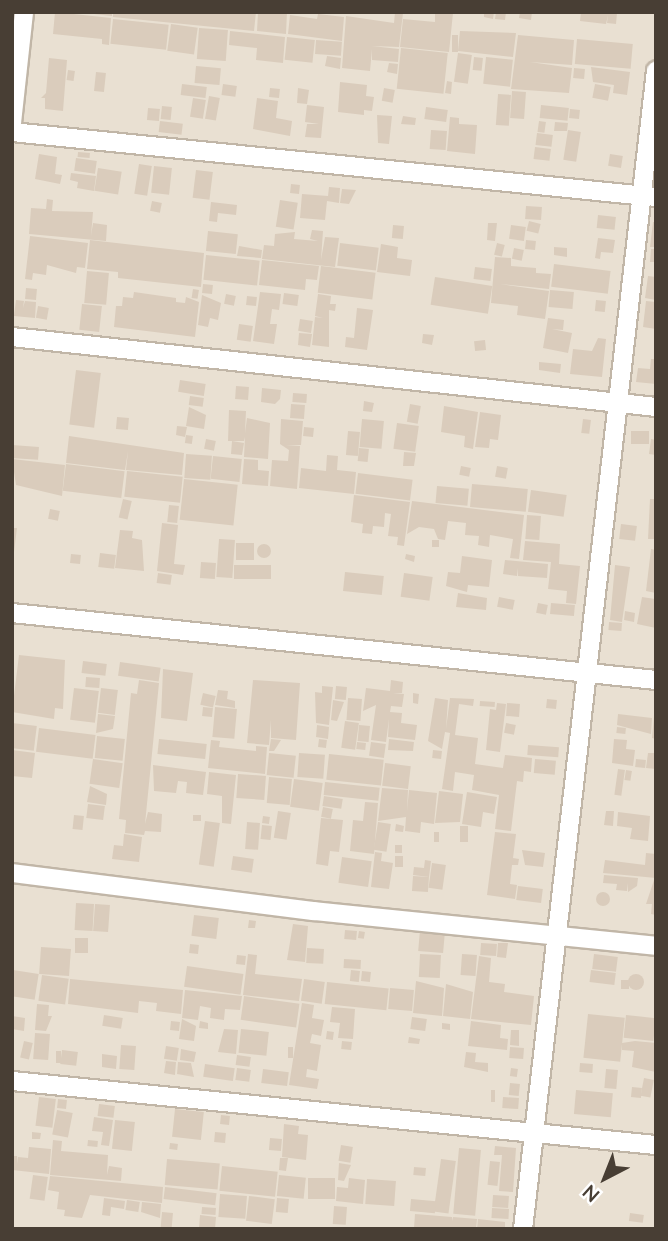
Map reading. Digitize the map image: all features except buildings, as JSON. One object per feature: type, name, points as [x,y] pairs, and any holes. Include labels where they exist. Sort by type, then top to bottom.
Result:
[{"type":"street","points":[[12,123],[24,12]]},
{"type":"street","points":[[523,1229],[590,671],[615,403],[648,196],[656,71]]},
{"type":"street","points":[[12,132],[648,196]]},
{"type":"street","points":[[12,337],[656,407]]},
{"type":"street","points":[[12,613],[590,671],[656,680]]},
{"type":"street","points":[[12,873],[656,946]]},
{"type":"street","points":[[12,1081],[656,1145]]},
{"type":"shaded area","points":[[12,12],[656,12],[656,1229],[12,1229]]}]
